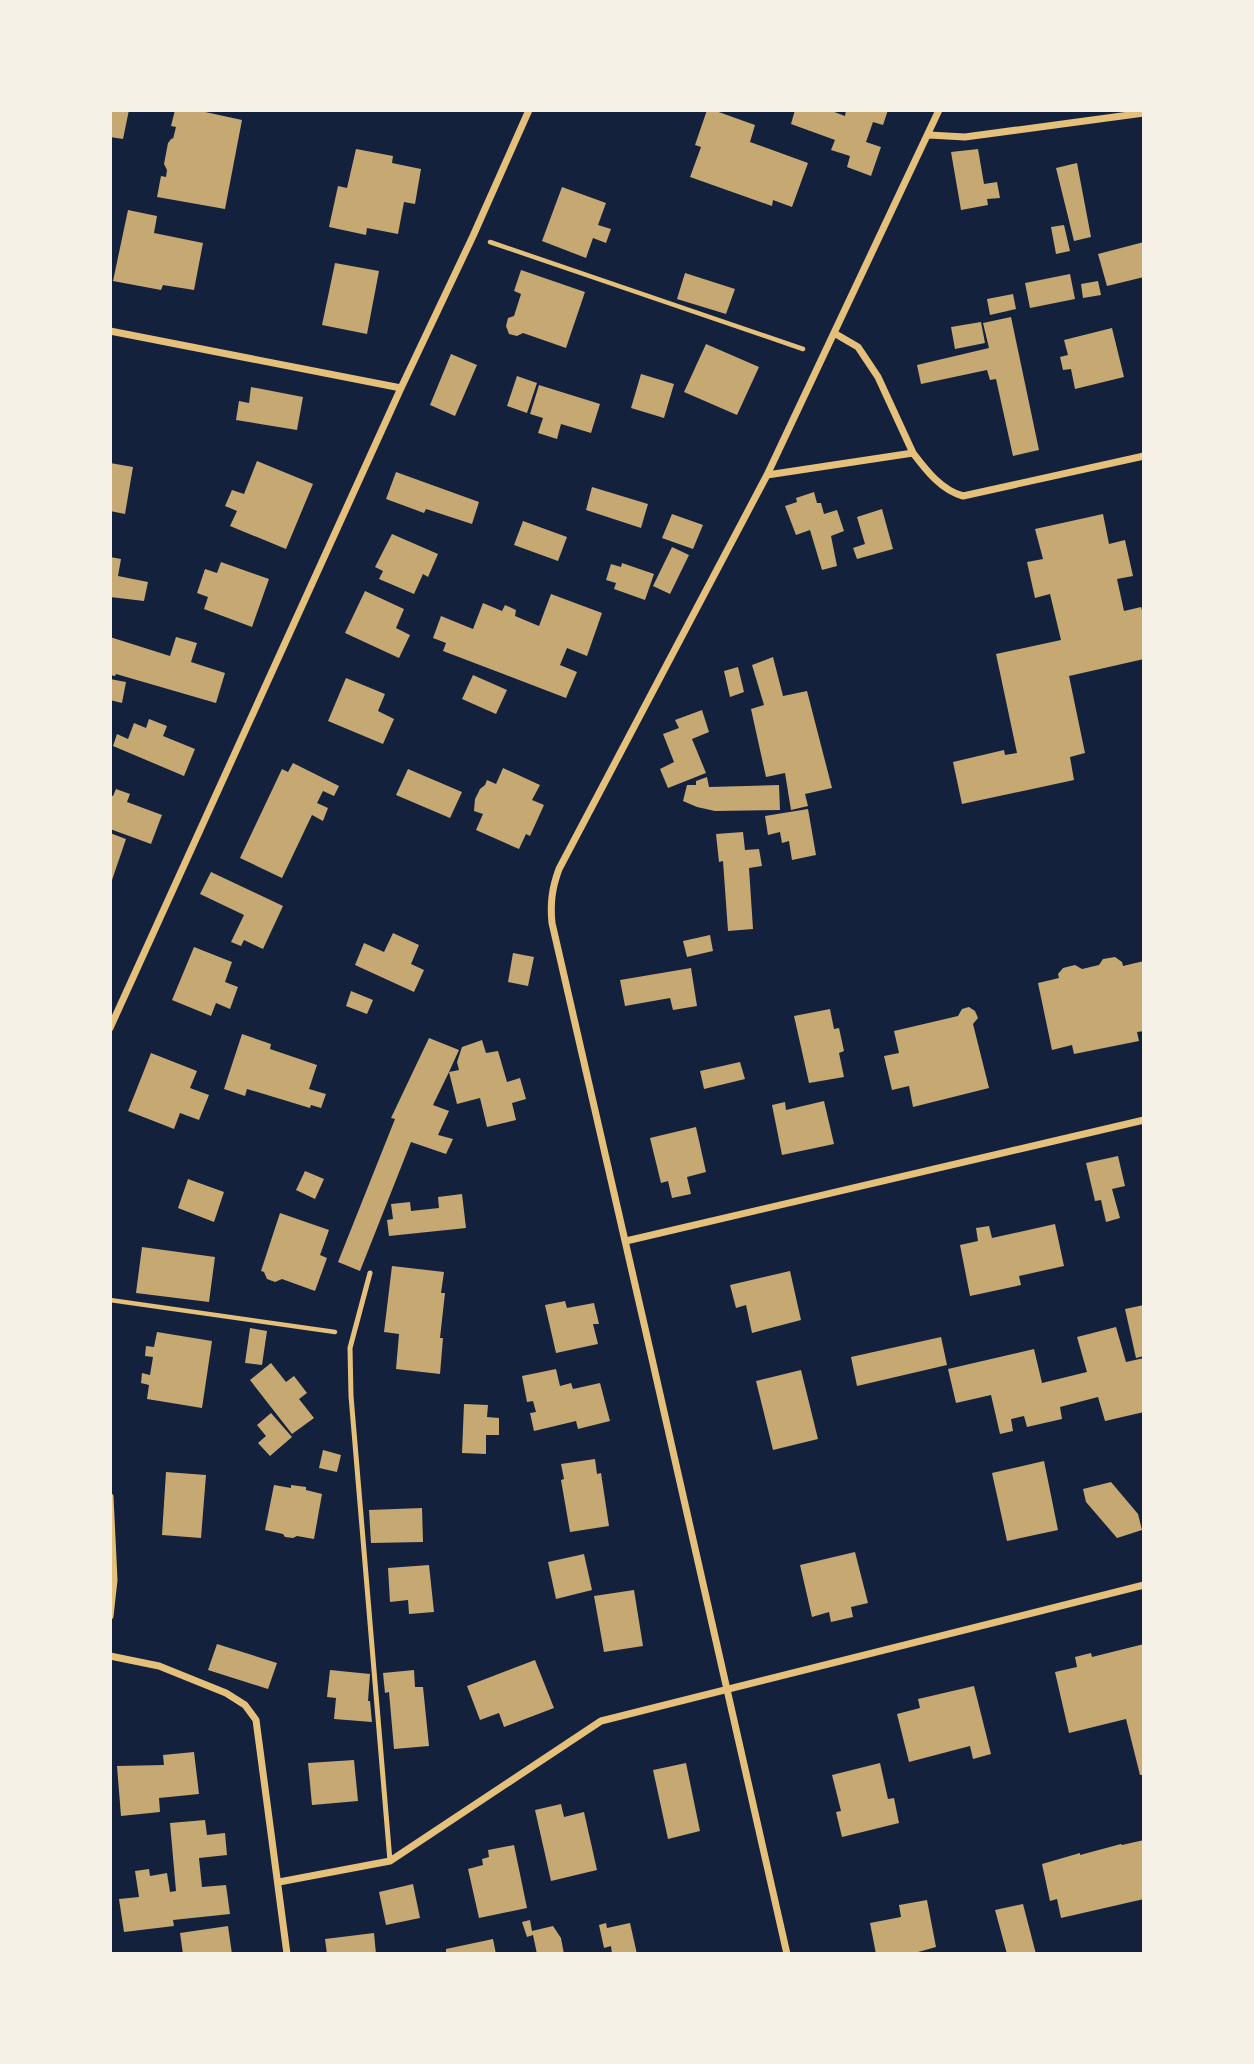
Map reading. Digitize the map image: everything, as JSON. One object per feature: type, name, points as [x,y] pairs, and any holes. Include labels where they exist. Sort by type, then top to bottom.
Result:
[{"type":"street","points":[[110,1028],[529,110]]},
{"type":"street","points":[[787,1954],[552,923],[550,902],[559,869],[768,475],[939,110]]},
{"type":"street","points":[[929,135],[965,136],[1144,113]]},
{"type":"street","points":[[110,331],[401,388]]},
{"type":"street","points":[[834,333],[858,347],[878,377],[913,453],[928,473],[952,493],[963,496],[1144,456]]},
{"type":"street","points":[[768,475],[913,453]]},
{"type":"street","points":[[626,1241],[1144,1120]]},
{"type":"street","points":[[110,1497],[114,1580],[110,1616]]},
{"type":"street","points":[[279,1882],[390,1861],[601,1721],[1144,1585]]},
{"type":"street","points":[[110,1656],[159,1666],[226,1693],[245,1705],[256,1720],[287,1954]]},
{"type":"lane","points":[[370,1273],[350,1348],[351,1396],[390,1861]]},
{"type":"path","points":[[473,236],[823,355]]},
{"type":"path","points":[[110,1300],[354,1334]]},
{"type":"building","points":[[110,110],[129,110],[123,139],[110,137]]},
{"type":"building","points":[[175,110],[196,110],[242,120],[225,209],[157,197],[161,176],[166,177],[164,164],[168,143],[173,139],[176,127],[171,126]]},
{"type":"building","points":[[707,110],[755,125],[750,142],[808,163],[792,207],[773,200],[772,206],[690,177],[701,147],[695,145]]},
{"type":"building","points":[[795,110],[829,110],[845,116],[846,110],[888,110],[883,125],[873,122],[866,142],[881,147],[871,176],[847,167],[850,156],[831,150],[835,140],[791,124]]},
{"type":"building","points":[[356,149],[393,156],[392,163],[421,169],[415,204],[404,202],[398,234],[367,228],[366,235],[329,227],[338,186],[347,188]]},
{"type":"building","points":[[978,149],[984,184],[997,182],[1000,198],[987,199],[988,205],[961,210],[951,152]]},
{"type":"building","points":[[1077,163],[1091,237],[1074,241],[1056,168]]},
{"type":"building","points":[[562,187],[606,203],[598,225],[611,229],[606,243],[593,238],[586,258],[542,241]]},
{"type":"building","points":[[128,210],[157,216],[154,233],[203,243],[194,290],[163,285],[161,290],[113,281]]},
{"type":"building","points":[[1064,225],[1070,251],[1056,254],[1051,227]]},
{"type":"building","points":[[1144,242],[1144,277],[1107,286],[1098,254]]},
{"type":"building","points":[[335,263],[379,271],[367,334],[322,325]]},
{"type":"building","points":[[521,270],[585,292],[566,348],[523,333],[517,336],[509,334],[506,326],[508,318],[514,316],[521,294],[514,291]]},
{"type":"building","points":[[685,273],[735,289],[726,314],[677,299]]},
{"type":"building","points":[[1070,274],[1075,299],[1030,308],[1025,283]]},
{"type":"building","points":[[1098,281],[1101,295],[1083,298],[1081,284]]},
{"type":"building","points":[[1013,294],[1016,309],[990,315],[987,299]]},
{"type":"building","points":[[1011,317],[1039,450],[1013,456],[996,379],[990,380],[987,370],[921,384],[917,365],[989,348],[983,323]]},
{"type":"building","points":[[981,322],[985,343],[955,349],[951,327]]},
{"type":"building","points":[[1112,328],[1124,377],[1075,389],[1071,369],[1063,370],[1060,357],[1068,355],[1064,340]]},
{"type":"building","points":[[706,344],[759,367],[737,415],[684,392]]},
{"type":"building","points":[[451,354],[477,365],[455,416],[430,405]]},
{"type":"building","points":[[641,374],[674,384],[664,418],[631,408]]},
{"type":"building","points":[[517,376],[537,383],[527,413],[507,406]]},
{"type":"building","points":[[539,385],[600,404],[591,433],[561,424],[557,439],[538,433],[543,418],[530,414]]},
{"type":"building","points":[[251,387],[303,397],[297,430],[236,420],[239,401],[249,403]]},
{"type":"building","points":[[257,461],[313,484],[286,549],[230,526],[237,511],[225,506],[232,490],[244,494]]},
{"type":"building","points":[[110,463],[133,467],[125,514],[110,511]]},
{"type":"building","points":[[396,472],[479,502],[472,524],[426,509],[424,513],[386,499]]},
{"type":"building","points":[[592,487],[648,504],[641,528],[586,510]]},
{"type":"building","points":[[814,492],[824,514],[837,510],[844,531],[831,536],[837,566],[822,570],[810,530],[796,535],[785,506],[797,502],[796,498]]},
{"type":"building","points":[[882,509],[893,549],[857,559],[853,548],[865,544],[857,517]]},
{"type":"building","points":[[672,514],[703,525],[693,549],[662,538]]},
{"type":"building","points":[[1103,514],[1109,544],[1125,540],[1133,576],[1117,579],[1124,611],[1141,607],[1144,616],[1144,659],[1069,676],[1085,753],[1070,757],[1074,780],[962,804],[953,762],[1004,750],[1005,755],[1017,753],[996,654],[1061,640],[1050,594],[1035,598],[1027,562],[1043,559],[1035,529]]},
{"type":"building","points":[[523,521],[567,537],[558,561],[514,545]]},
{"type":"building","points":[[392,534],[438,554],[428,577],[423,574],[414,594],[379,579],[383,571],[375,567]]},
{"type":"building","points":[[672,547],[689,555],[670,594],[653,586]]},
{"type":"building","points":[[110,557],[121,559],[118,576],[148,582],[144,601],[110,597]]},
{"type":"building","points":[[221,562],[269,579],[252,627],[204,609],[208,597],[197,593],[205,569],[217,573]]},
{"type":"building","points":[[622,563],[654,574],[645,600],[614,589],[616,583],[606,580],[611,564],[621,567]]},
{"type":"building","points":[[365,591],[404,609],[396,628],[410,635],[399,658],[345,633]]},
{"type":"building","points":[[551,594],[602,613],[587,656],[567,648],[560,665],[577,672],[566,698],[443,651],[446,643],[433,638],[441,616],[473,629],[483,603],[502,611],[505,605],[516,610],[515,616],[539,626]]},
{"type":"building","points":[[110,637],[170,656],[176,637],[197,643],[191,662],[225,673],[216,703],[116,674],[110,675]]},
{"type":"building","points":[[773,657],[783,696],[807,691],[832,788],[805,794],[808,806],[791,810],[785,773],[766,777],[751,709],[764,705],[752,665]]},
{"type":"building","points":[[738,667],[744,692],[730,697],[724,671]]},
{"type":"building","points":[[473,675],[507,690],[496,714],[462,699]]},
{"type":"building","points":[[346,678],[385,694],[378,711],[394,719],[383,744],[328,721]]},
{"type":"building","points":[[110,679],[126,682],[122,703],[110,700]]},
{"type":"building","points":[[702,710],[709,732],[692,739],[706,773],[668,788],[660,769],[674,762],[663,734],[679,728],[675,720]]},
{"type":"building","points":[[149,719],[167,726],[163,736],[195,749],[184,776],[113,746],[117,734],[128,739],[134,723],[146,728]]},
{"type":"building","points":[[293,763],[339,786],[334,796],[323,791],[317,803],[328,808],[323,821],[312,815],[282,878],[240,858],[282,769],[288,772]]},
{"type":"building","points":[[503,768],[540,785],[532,800],[544,805],[530,836],[526,834],[519,849],[476,830],[483,814],[474,811],[475,799],[487,780],[496,784]]},
{"type":"building","points":[[408,769],[462,792],[450,818],[396,795]]},
{"type":"building","points":[[707,777],[709,787],[779,785],[780,810],[715,811],[683,801],[687,785],[696,785],[696,781]]},
{"type":"building","points":[[116,789],[130,794],[127,802],[162,815],[151,844],[110,829],[110,795],[113,796]]},
{"type":"building","points":[[808,809],[816,855],[792,860],[789,841],[782,843],[780,832],[768,835],[765,816]]},
{"type":"building","points":[[743,832],[745,850],[759,849],[762,866],[749,868],[753,929],[728,931],[723,861],[719,862],[716,834]]},
{"type":"building","points":[[110,833],[126,839],[111,883],[110,883]]},
{"type":"building","points":[[211,872],[283,906],[263,949],[244,940],[241,946],[231,942],[244,915],[200,894]]},
{"type":"building","points":[[393,933],[419,945],[411,964],[424,970],[414,992],[355,965],[364,943],[384,952]]},
{"type":"building","points":[[710,935],[713,951],[687,957],[683,941]]},
{"type":"building","points":[[194,947],[232,962],[225,982],[238,987],[230,1009],[216,1003],[211,1016],[172,1000]]},
{"type":"building","points":[[513,953],[534,957],[528,986],[508,982]]},
{"type":"building","points":[[1115,957],[1123,966],[1144,961],[1144,1031],[1137,1032],[1139,1041],[1074,1054],[1072,1045],[1052,1050],[1038,983],[1059,978],[1058,974],[1063,968],[1075,965],[1082,969],[1099,965],[1103,959]]},
{"type":"building","points":[[691,968],[697,1006],[673,1010],[670,998],[625,1006],[620,980]]},
{"type":"building","points":[[351,991],[373,1000],[367,1014],[346,1006]]},
{"type":"building","points":[[969,1007],[975,1011],[978,1018],[973,1024],[989,1088],[913,1107],[909,1086],[892,1090],[884,1056],[899,1053],[894,1031],[958,1016],[962,1009]]},
{"type":"building","points":[[830,1009],[834,1029],[839,1028],[844,1051],[839,1053],[844,1077],[809,1083],[794,1016]]},
{"type":"building","points":[[242,1034],[271,1044],[270,1049],[317,1065],[309,1089],[326,1094],[321,1108],[311,1105],[310,1108],[247,1089],[245,1096],[224,1089]]},
{"type":"building","points":[[429,1038],[459,1050],[433,1105],[449,1111],[438,1135],[453,1139],[446,1154],[411,1142],[360,1271],[338,1262],[395,1119],[391,1118]]},
{"type":"building","points":[[482,1040],[486,1053],[498,1051],[507,1082],[520,1078],[526,1099],[512,1103],[516,1120],[487,1127],[480,1098],[457,1104],[449,1072],[459,1070],[457,1062],[462,1047]]},
{"type":"building","points":[[151,1053],[197,1071],[190,1088],[209,1095],[199,1120],[180,1113],[174,1129],[128,1111]]},
{"type":"building","points":[[740,1062],[745,1079],[704,1089],[700,1071]]},
{"type":"building","points":[[824,1101],[834,1144],[782,1155],[772,1105],[785,1102],[786,1110]]},
{"type":"building","points":[[696,1127],[706,1172],[687,1177],[691,1194],[672,1198],[668,1181],[661,1183],[650,1138]]},
{"type":"building","points":[[1118,1156],[1125,1186],[1112,1189],[1120,1218],[1106,1222],[1101,1200],[1095,1201],[1086,1163]]},
{"type":"building","points":[[305,1171],[324,1179],[315,1199],[296,1190]]},
{"type":"building","points":[[188,1179],[224,1192],[214,1222],[178,1208]]},
{"type":"building","points":[[462,1194],[466,1228],[389,1236],[387,1220],[393,1219],[391,1204],[410,1202],[411,1211],[439,1208],[438,1197]]},
{"type":"building","points":[[280,1213],[329,1230],[320,1255],[327,1258],[315,1291],[282,1279],[275,1282],[267,1279],[261,1271]]},
{"type":"building","points":[[1055,1224],[1064,1266],[1019,1276],[1021,1285],[970,1296],[960,1245],[978,1241],[976,1228],[989,1226],[992,1238]]},
{"type":"building","points":[[142,1247],[215,1257],[209,1302],[136,1293]]},
{"type":"building","points":[[392,1266],[444,1272],[441,1293],[445,1293],[440,1338],[443,1338],[440,1374],[396,1369],[399,1334],[384,1332]]},
{"type":"building","points":[[790,1271],[801,1320],[752,1333],[746,1305],[736,1308],[730,1285]]},
{"type":"building","points":[[565,1301],[567,1308],[594,1303],[599,1324],[593,1324],[598,1344],[556,1353],[545,1305]]},
{"type":"building","points":[[1144,1305],[1144,1356],[1136,1358],[1125,1309]]},
{"type":"building","points":[[1116,1327],[1126,1362],[1144,1358],[1144,1412],[1105,1421],[1098,1397],[1060,1407],[1062,1419],[1027,1427],[1024,1416],[1011,1419],[1013,1431],[1000,1434],[991,1395],[956,1403],[948,1369],[1034,1349],[1042,1383],[1087,1372],[1077,1337]]},
{"type":"building","points":[[250,1328],[267,1331],[262,1365],[245,1363]]},
{"type":"building","points":[[157,1332],[212,1341],[202,1408],[147,1399],[149,1385],[141,1383],[142,1373],[150,1375],[153,1357],[145,1356],[146,1346],[154,1347]]},
{"type":"building","points":[[941,1337],[947,1365],[857,1386],[851,1357]]},
{"type":"building","points":[[271,1363],[286,1382],[294,1376],[307,1393],[299,1399],[314,1418],[292,1434],[250,1380]]},
{"type":"building","points":[[556,1369],[560,1386],[571,1383],[573,1389],[600,1383],[610,1421],[578,1429],[576,1421],[534,1431],[530,1413],[536,1412],[533,1401],[527,1402],[522,1376]]},
{"type":"building","points":[[801,1370],[818,1439],[773,1450],[756,1381]]},
{"type":"building","points":[[464,1404],[488,1405],[487,1417],[499,1418],[499,1435],[486,1435],[486,1454],[462,1453]]},
{"type":"building","points":[[271,1413],[292,1437],[270,1456],[258,1443],[266,1436],[257,1425]]},
{"type":"building","points":[[323,1450],[341,1455],[337,1472],[319,1468]]},
{"type":"building","points":[[595,1459],[597,1474],[601,1473],[609,1526],[570,1532],[561,1464]]},
{"type":"building","points":[[1044,1461],[1058,1530],[1007,1541],[992,1473]]},
{"type":"building","points":[[166,1472],[206,1475],[201,1538],[162,1535]]},
{"type":"building","points":[[1111,1482],[1138,1514],[1142,1530],[1117,1538],[1086,1502],[1083,1489]]},
{"type":"building","points":[[274,1485],[306,1487],[306,1490],[322,1494],[314,1539],[285,1537],[283,1534],[265,1530]]},
{"type":"building","points":[[422,1508],[423,1542],[371,1543],[369,1510]]},
{"type":"building","points":[[855,1552],[868,1603],[851,1607],[853,1617],[831,1622],[829,1612],[812,1617],[800,1565]]},
{"type":"building","points":[[584,1554],[592,1590],[556,1599],[548,1562]]},
{"type":"building","points":[[429,1565],[434,1612],[409,1614],[408,1600],[390,1602],[388,1568]]},
{"type":"building","points":[[634,1590],[643,1646],[604,1652],[594,1596]]},
{"type":"building","points":[[217,1644],[277,1663],[268,1689],[208,1670]]},
{"type":"building","points":[[1144,1644],[1144,1775],[1140,1775],[1126,1719],[1069,1733],[1055,1672],[1077,1667],[1075,1657],[1091,1653],[1092,1657]]},
{"type":"building","points":[[535,1660],[554,1708],[504,1727],[499,1713],[480,1720],[467,1686]]},
{"type":"building","points":[[330,1670],[370,1674],[368,1701],[372,1722],[334,1719],[336,1698],[327,1697]]},
{"type":"building","points":[[414,1670],[415,1687],[423,1687],[429,1746],[394,1749],[389,1692],[385,1693],[383,1673]]},
{"type":"building","points":[[974,1686],[991,1754],[973,1759],[970,1746],[909,1762],[897,1714],[920,1708],[918,1699]]},
{"type":"building","points":[[194,1752],[199,1794],[159,1798],[160,1812],[121,1816],[117,1766],[164,1765],[163,1755]]},
{"type":"building","points":[[354,1760],[358,1801],[312,1805],[308,1763]]},
{"type":"building","points":[[686,1763],[700,1831],[668,1839],[653,1770]]},
{"type":"building","points":[[880,1763],[888,1799],[894,1798],[899,1823],[842,1837],[836,1812],[841,1811],[832,1775]]},
{"type":"building","points":[[561,1804],[564,1817],[584,1812],[597,1870],[551,1881],[535,1810]]},
{"type":"building","points":[[205,1820],[207,1835],[225,1833],[227,1855],[199,1858],[202,1887],[226,1885],[230,1914],[173,1920],[174,1926],[124,1932],[119,1899],[139,1897],[135,1871],[149,1869],[150,1876],[167,1873],[170,1892],[176,1891],[170,1823]]},
{"type":"building","points":[[1144,1840],[1144,1899],[1061,1918],[1057,1899],[1050,1901],[1042,1864]]},
{"type":"building","points":[[514,1845],[527,1908],[479,1918],[468,1869],[483,1865],[482,1859],[489,1857],[488,1850]]},
{"type":"building","points":[[413,1884],[420,1918],[386,1925],[379,1892]]},
{"type":"building","points":[[927,1900],[936,1947],[911,1954],[876,1954],[870,1923],[901,1917],[899,1905]]},
{"type":"building","points":[[1023,1904],[1036,1954],[1007,1954],[995,1910]]},
{"type":"building","points":[[530,1920],[532,1931],[553,1926],[561,1938],[564,1954],[537,1954],[533,1935],[527,1937],[522,1922]]},
{"type":"building","points":[[606,1923],[607,1928],[630,1923],[637,1954],[612,1954],[611,1946],[604,1948],[599,1925]]},
{"type":"building","points":[[228,1926],[232,1954],[183,1954],[180,1933]]},
{"type":"building","points":[[374,1933],[376,1954],[327,1954],[325,1939]]},
{"type":"building","points":[[493,1939],[496,1954],[446,1954],[446,1949]]}]
